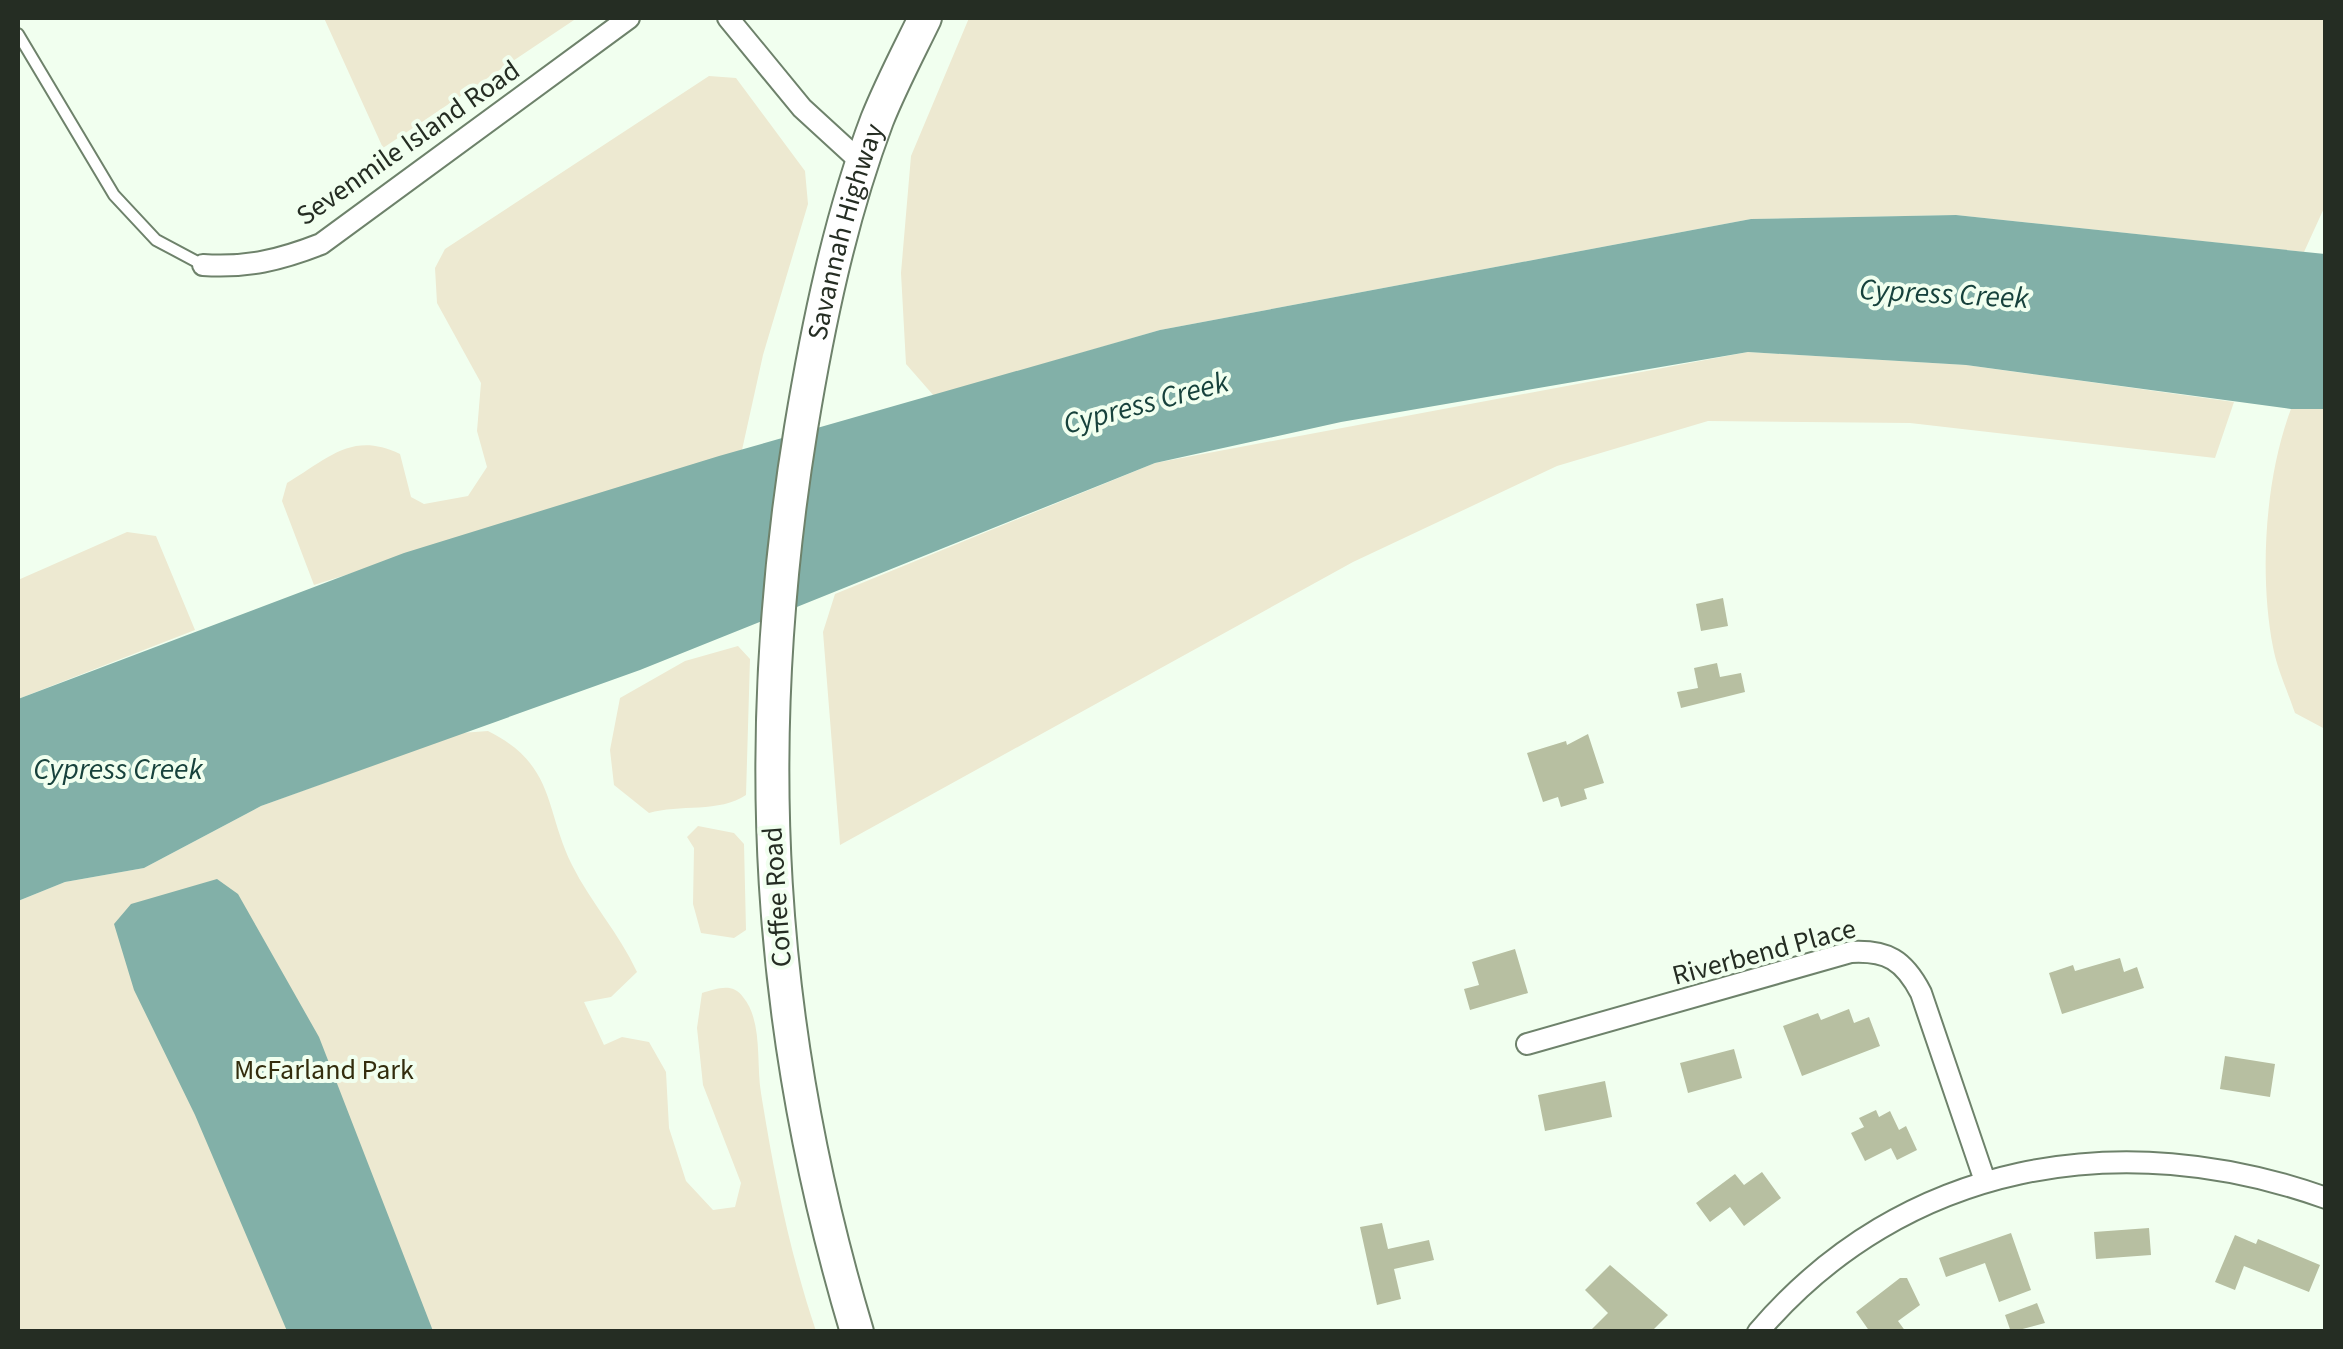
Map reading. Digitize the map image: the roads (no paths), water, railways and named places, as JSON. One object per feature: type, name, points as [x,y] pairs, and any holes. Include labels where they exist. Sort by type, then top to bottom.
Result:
[{"type":"main road","name":"Savannah Highway","points":[[796,456],[820,326],[862,163],[925,18]]},
{"type":"main road","name":"Coffee Road","points":[[796,456],[780,568],[769,766],[778,929],[797,1084],[829,1237],[857,1332]]},
{"type":"street","name":"Sevenmile Island Road","points":[[203,264],[238,267],[277,261],[322,244],[629,18]]},
{"type":"street","points":[[728,18],[802,108],[862,163]]},
{"type":"street","name":"Riverbend Place","points":[[1527,1044],[1851,952],[1894,957],[1910,972],[1920,993],[1985,1181]]},
{"type":"street","points":[[1758,1332],[1804,1284],[1875,1231],[1985,1181],[2064,1165],[2153,1159],[2262,1176],[2326,1198]]},
{"type":"lane","name":"Sevenmile Island Road","points":[[18,34],[114,195],[156,240],[203,264]]},
{"type":"water","name":"Cypress Creek","points":[[1956,215],[2325,254],[2325,409],[2291,409],[1966,365],[1748,352],[1341,422],[1155,463],[640,670],[261,806],[144,868],[65,882],[18,901],[18,699],[404,553],[719,456],[1160,330],[1751,219]]},
{"type":"water","points":[[217,879],[238,894],[319,1037],[433,1331],[287,1331],[195,1115],[134,990],[114,924],[131,904]]},
{"type":"park label","name":"McFarland Park","points":[[324,1070]]}]
